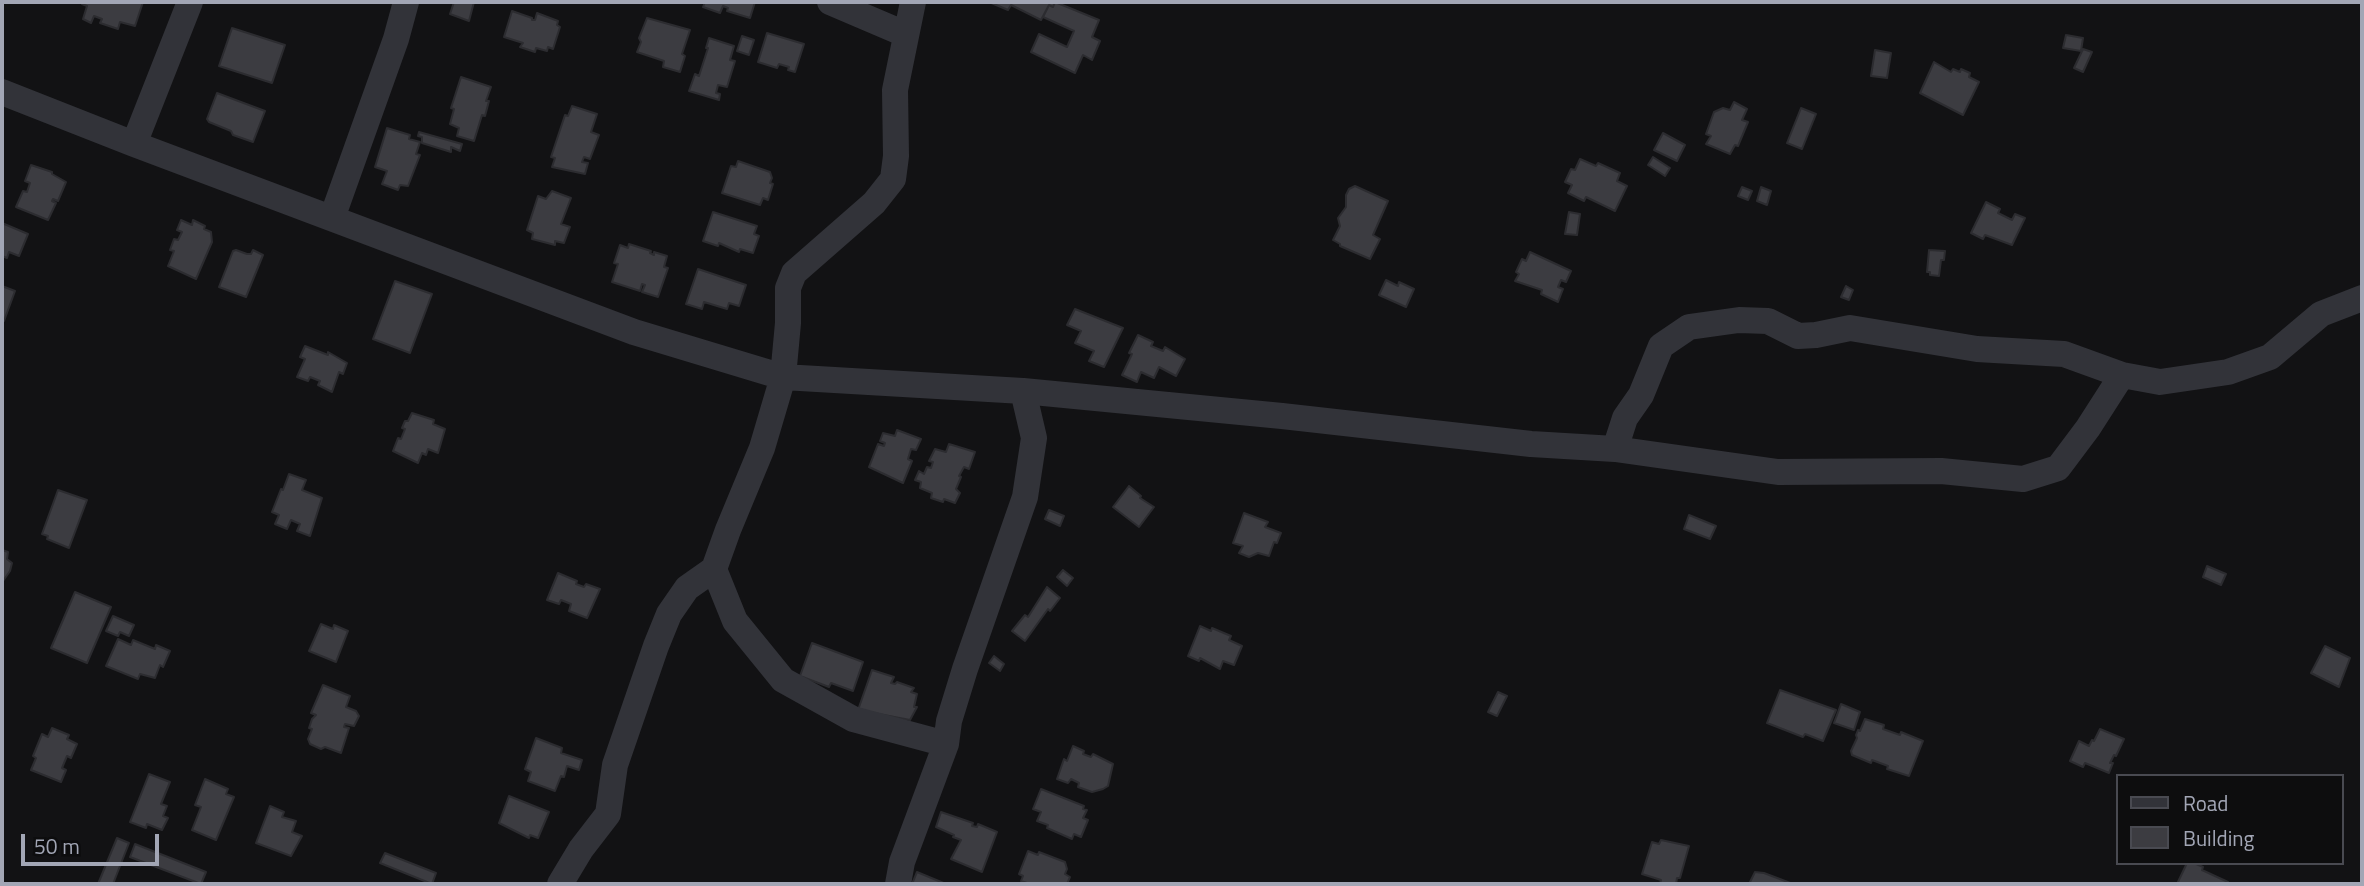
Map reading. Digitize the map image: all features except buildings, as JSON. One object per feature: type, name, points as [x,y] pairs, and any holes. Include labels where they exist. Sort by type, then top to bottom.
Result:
[{"type":"street","points":[[134,144],[190,2]]},
{"type":"street","points":[[332,218],[396,38],[406,2]]},
{"type":"street","points":[[830,2],[905,34]]},
{"type":"street","points":[[561,884],[581,849],[608,814],[615,765],[669,614],[687,588],[714,569],[762,448],[783,377],[788,288],[794,273],[865,212],[893,179],[896,156],[895,90],[913,2]]},
{"type":"street","points":[[2,92],[634,332],[783,377],[1023,391],[1531,443],[1615,449],[1778,471],[1941,471],[2023,479],[2058,468],[2088,428],[2122,374]]},
{"type":"street","points":[[1615,449],[1625,418],[1641,395],[1661,346],[1689,327],[1739,320],[1768,321],[1798,336],[1850,328],[1977,349],[2064,354],[2122,374],[2160,382],[2228,372],[2270,357],[2321,314],[2362,298]]},
{"type":"street","points":[[898,884],[902,862],[946,744],[949,721],[965,669],[1025,497],[1034,438],[1023,391]]},
{"type":"street","points":[[714,569],[735,621],[783,680],[853,719],[946,744]]}]
